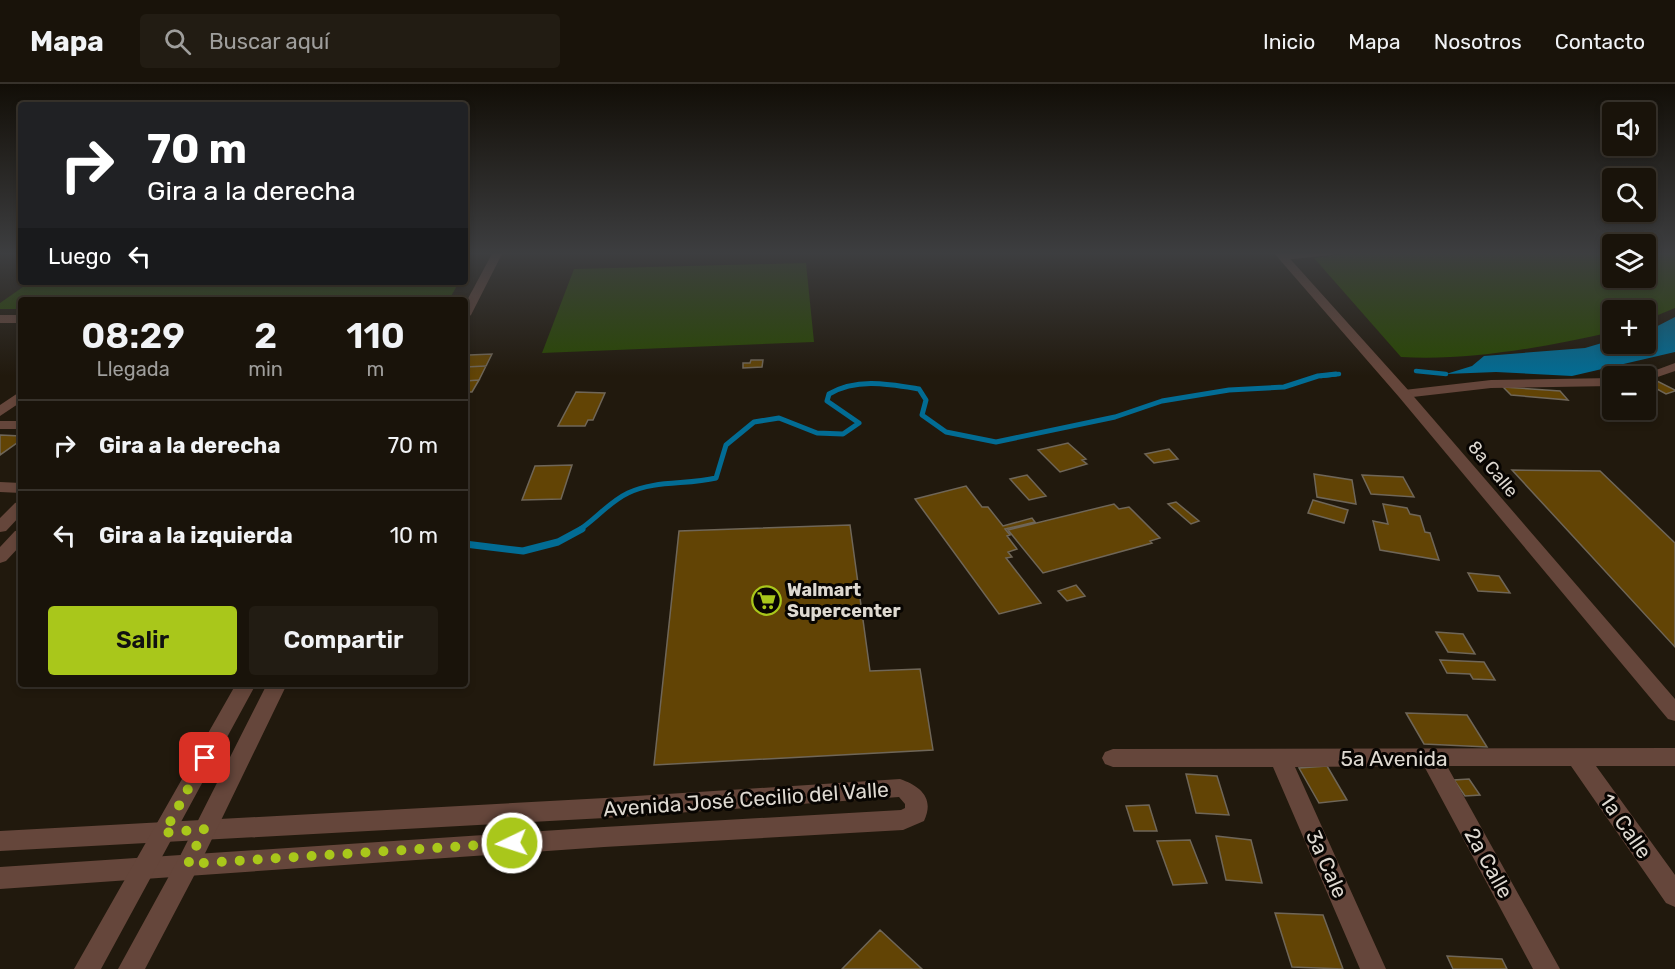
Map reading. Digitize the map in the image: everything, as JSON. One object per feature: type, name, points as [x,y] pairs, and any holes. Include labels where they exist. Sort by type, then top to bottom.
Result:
[{"type":"street","points":[[468,308],[476,293]]},
{"type":"street","name":"8a Calle","points":[[1315,293],[1404,394],[1675,713]]},
{"type":"street","points":[[0,319],[18,319]]},
{"type":"street","points":[[1656,374],[1675,367]]},
{"type":"street","points":[[1404,394],[1491,384],[1602,383]]},
{"type":"street","points":[[0,412],[18,397]]},
{"type":"street","points":[[0,426],[18,425]]},
{"type":"street","points":[[0,488],[18,488]]},
{"type":"street","points":[[0,527],[18,509]]},
{"type":"street","points":[[0,557],[18,538]]},
{"type":"street","points":[[87,969],[244,687]]},
{"type":"street","points":[[131,969],[188,864],[275,687]]},
{"type":"street","name":"1a Calle","points":[[1577,757],[1675,895]]},
{"type":"street","name":"5a Avenida","points":[[1113,758],[1675,757]]},
{"type":"street","name":"3a Cale","points":[[1280,758],[1373,969]]},
{"type":"street","name":"2a Calle","points":[[1431,758],[1547,969]]},
{"type":"street","name":"Avenida José Cecilio del Valle","points":[[0,841],[605,808],[900,789],[908,790],[916,801],[916,814],[903,820],[188,864],[0,878]]},
{"type":"green space","points":[[14,293],[453,293],[451,297],[18,297],[18,309],[0,309],[0,303]]},
{"type":"green space","points":[[565,293],[809,293],[814,342],[542,353]]},
{"type":"green space","points":[[1345,293],[1675,293],[1675,308],[1656,316],[1656,300],[1602,300],[1602,334],[1534,348],[1481,355],[1401,357]]},
{"type":"water","points":[[1675,317],[1675,352],[1615,366],[1602,366],[1602,369],[1572,376],[1496,372],[1446,374],[1472,366],[1484,356],[1585,348],[1602,343],[1602,354],[1656,354],[1656,327]]},
{"type":"building","points":[[492,354],[486,366],[468,367],[469,355]]},
{"type":"building","points":[[751,360],[763,360],[762,367],[743,368],[743,363],[750,363]]},
{"type":"building","points":[[486,366],[479,380],[468,381],[468,367]]},
{"type":"building","points":[[479,380],[472,392],[468,392],[468,381]]},
{"type":"building","points":[[1656,380],[1675,390],[1666,394],[1656,388]]},
{"type":"building","points":[[1503,387],[1560,391],[1568,400],[1511,395]]},
{"type":"building","points":[[576,392],[605,393],[593,420],[588,420],[585,426],[558,426]]},
{"type":"building","points":[[0,435],[18,436],[18,442],[0,455]]},
{"type":"building","points":[[1068,443],[1086,459],[1082,460],[1087,464],[1060,472],[1038,450]]},
{"type":"building","points":[[1169,449],[1178,459],[1154,463],[1145,454]]},
{"type":"building","points":[[572,465],[561,499],[522,500],[535,466]]},
{"type":"building","points":[[1512,470],[1600,471],[1675,543],[1675,647]]},
{"type":"building","points":[[1314,474],[1352,480],[1356,504],[1317,497]]},
{"type":"building","points":[[1027,475],[1046,496],[1029,500],[1010,479]]},
{"type":"building","points":[[1362,475],[1403,477],[1414,497],[1371,494]]},
{"type":"building","points":[[966,486],[982,507],[988,507],[1003,526],[1032,518],[1035,522],[1005,529],[1010,535],[1007,536],[1017,549],[1008,552],[1012,557],[1006,558],[1041,603],[999,614],[915,499]]},
{"type":"building","points":[[1313,500],[1348,510],[1344,523],[1308,513]]},
{"type":"building","points":[[1176,502],[1199,521],[1191,524],[1168,504]]},
{"type":"building","points":[[1114,504],[1119,509],[1129,507],[1160,538],[1150,541],[1152,543],[1043,573],[1008,530]]},
{"type":"building","points":[[1383,504],[1407,508],[1410,514],[1420,516],[1425,532],[1430,533],[1439,560],[1380,550],[1373,521],[1388,524]]},
{"type":"building","name":"Walmart Supercenter","points":[[850,525],[870,671],[920,669],[933,750],[654,765],[679,531]]},
{"type":"building","points":[[1468,573],[1499,576],[1510,593],[1478,591]]},
{"type":"building","points":[[1076,585],[1085,596],[1067,601],[1058,591]]},
{"type":"building","points":[[1436,632],[1463,634],[1475,654],[1448,652]]},
{"type":"building","points":[[1440,660],[1484,662],[1495,680],[1473,679],[1470,674],[1447,673]]},
{"type":"building","points":[[1406,713],[1467,715],[1487,747],[1424,744]]},
{"type":"building","points":[[1327,766],[1347,800],[1319,803],[1299,768]]},
{"type":"building","points":[[1186,774],[1217,776],[1229,815],[1196,813]]},
{"type":"building","points":[[1469,779],[1480,795],[1465,796],[1454,780]]},
{"type":"building","points":[[1149,805],[1157,831],[1134,831],[1126,806]]},
{"type":"building","points":[[1216,836],[1251,840],[1262,883],[1226,880]]},
{"type":"building","points":[[1190,840],[1207,883],[1173,885],[1157,841]]},
{"type":"building","points":[[1275,913],[1323,915],[1343,969],[1292,967]]},
{"type":"building","points":[[880,930],[922,969],[842,969]]},
{"type":"building","points":[[1447,956],[1502,959],[1507,969],[1453,969]]},
{"type":"waterway","points":[[1416,371],[1446,374]]},
{"type":"waterway","points":[[579,530],[615,501],[638,489],[660,484],[716,478],[726,445],[754,422],[779,418],[817,433],[843,434],[859,423],[827,401],[829,394],[851,386],[896,385],[919,389],[926,400],[922,415],[946,432],[996,442],[1115,417],[1162,401],[1229,390],[1284,387],[1318,376],[1336,374]]},
{"type":"waterway","points":[[1321,376],[1339,374]]},
{"type":"waterway","points":[[468,544],[523,551],[558,542],[582,529]]},
{"type":"place","name":"Walmart Supercenter","points":[[766,600]]},
{"type":"route","points":[[205,758],[164,833],[204,829],[188,864],[512,843]]}]
